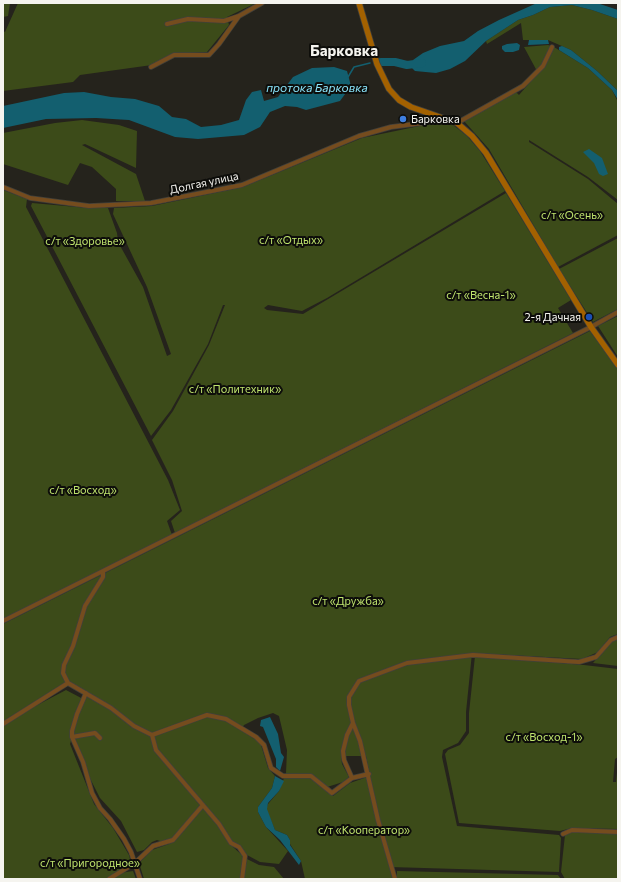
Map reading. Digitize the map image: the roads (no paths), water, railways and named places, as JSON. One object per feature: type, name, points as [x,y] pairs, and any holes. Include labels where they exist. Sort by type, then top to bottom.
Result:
[{"type":"main road","points":[[359,3],[377,64],[389,89],[399,100],[410,107],[457,123],[472,136],[486,153],[591,327],[618,364]]},
{"type":"street","points":[[167,24],[188,19],[224,21],[239,16],[262,3]]},
{"type":"street","points":[[151,67],[174,55],[209,55],[219,44],[239,16]]},
{"type":"street","points":[[457,123],[523,86],[543,66],[552,47]]},
{"type":"street","name":"Долгая улица","points":[[3,187],[30,198],[89,206],[151,203],[242,185],[359,136],[391,127],[450,120]]},
{"type":"street","points":[[3,621],[591,327],[618,312]]},
{"type":"street","points":[[103,572],[102,577],[85,606],[73,646],[64,665],[63,673],[68,683],[111,708],[134,726],[152,736],[156,750],[219,824],[231,843],[239,847],[245,856],[242,879]]},
{"type":"street","points":[[395,879],[378,820],[360,741],[353,723],[349,697],[359,681],[407,663],[473,655],[579,662],[596,657],[611,640],[618,637]]},
{"type":"street","points":[[3,724],[68,683]]},
{"type":"street","points":[[86,693],[77,714],[72,731],[72,737],[83,762],[92,793],[100,808],[120,833],[135,862],[140,879]]},
{"type":"street","points":[[152,736],[207,715],[226,719],[256,737],[264,745],[271,768],[283,776],[311,776],[332,793],[352,778],[368,774]]},
{"type":"street","points":[[352,778],[344,760],[343,751],[347,735],[353,723]]},
{"type":"street","points":[[72,737],[95,733],[100,738]]},
{"type":"street","points":[[109,879],[135,862],[153,846],[173,840],[203,805]]},
{"type":"street","points":[[563,834],[579,830],[618,832]]},
{"type":"water","points":[[537,3],[597,3],[618,10],[618,19],[572,5],[550,7],[518,20],[486,41],[465,61],[450,69],[436,73],[415,71],[412,68],[413,60],[423,53],[440,46],[464,41],[478,31],[499,20]]},
{"type":"water","points":[[529,40],[548,40],[549,44],[528,45]]},
{"type":"water","points":[[517,43],[520,45],[519,50],[505,52],[502,49],[502,46],[507,44]]},
{"type":"water","points":[[562,46],[571,50],[597,71],[618,91],[618,100],[612,90],[588,68],[559,50],[559,47]]},
{"type":"water","name":"протока Барковка","points":[[334,67],[347,71],[351,86],[340,101],[306,110],[297,107],[285,106],[270,112],[260,127],[244,135],[198,139],[175,137],[129,120],[96,118],[46,119],[3,128],[3,106],[64,93],[84,92],[111,97],[135,99],[159,106],[172,117],[186,119],[201,127],[221,125],[239,120],[246,100],[252,92],[261,90],[264,101],[278,97],[293,77],[312,68]]},
{"type":"water","points":[[589,149],[602,158],[608,174],[603,176],[599,174],[594,163],[583,152]]},
{"type":"water","points":[[270,717],[278,734],[281,753],[284,757],[280,771],[276,767],[276,759],[263,727],[260,726],[261,720]]},
{"type":"water","points":[[275,776],[284,781],[279,791],[268,803],[267,809],[275,830],[287,835],[290,840],[290,845],[301,861],[299,865],[280,840],[266,827],[258,812],[258,807],[272,788]]},
{"type":"waterway","points":[[381,62],[395,62],[407,65],[422,63]]},
{"type":"waterway","points":[[348,77],[354,67],[370,63]]},
{"type":"place","name":"Барковка","points":[[403,119]]},
{"type":"place","name":"2-я Дачная","points":[[589,317]]},
{"type":"district","name":"Барковка","points":[[344,51]]},
{"type":"park label","name":"с/т «Осень»","points":[[572,215]]},
{"type":"park label","name":"с/т «Отдых»","points":[[291,240]]},
{"type":"park label","name":"с/т «Здоровье»","points":[[85,241]]},
{"type":"park label","name":"с/т «Весна-1»","points":[[481,295]]},
{"type":"park label","name":"с/т «Политехник»","points":[[235,389]]},
{"type":"park label","name":"с/т «Восход»","points":[[83,490]]},
{"type":"park label","name":"с/т «Дружба»","points":[[348,601]]},
{"type":"park label","name":"с/т «Восход-1»","points":[[544,737]]},
{"type":"park label","name":"с/т «Кооператор»","points":[[364,830]]},
{"type":"park label","name":"с/т «Пригородное»","points":[[90,863]]}]
